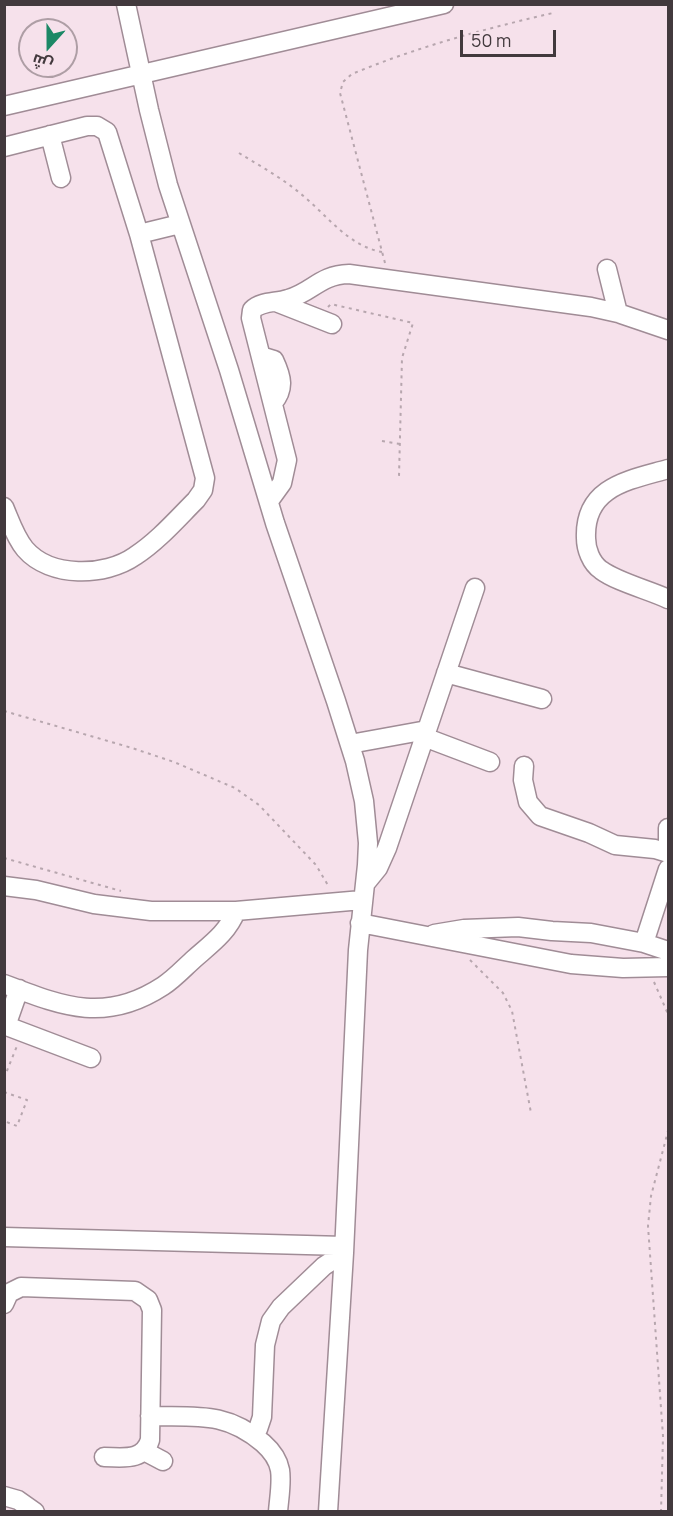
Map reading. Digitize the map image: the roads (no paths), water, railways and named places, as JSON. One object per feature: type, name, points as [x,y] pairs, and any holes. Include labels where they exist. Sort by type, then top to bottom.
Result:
[{"type":"street","points":[[126,4],[158,148],[180,224],[350,744],[360,781],[366,822],[367,865],[360,923],[328,1512]]},
{"type":"street","points":[[4,106],[444,4]]},
{"type":"street","points":[[4,147],[92,125],[106,132],[139,234],[204,472],[204,484],[200,495],[174,522],[135,556],[115,566],[94,570],[64,570],[33,556],[18,538],[4,507]]},
{"type":"street","points":[[50,135],[61,178]]},
{"type":"street","points":[[139,234],[180,224]]},
{"type":"street","points":[[607,269],[618,313]]},
{"type":"street","points":[[269,501],[282,483],[287,459],[251,314],[258,305],[293,298],[323,280],[340,275],[578,305],[618,313],[669,330]]},
{"type":"street","points":[[276,302],[325,321]]},
{"type":"street","points":[[669,469],[617,484],[603,493],[592,508],[586,533],[590,555],[601,571],[669,599]]},
{"type":"street","points":[[4,886],[36,890],[122,908],[151,910],[236,911],[334,901],[363,893],[383,858],[475,588]]},
{"type":"street","points":[[446,673],[542,699]]},
{"type":"street","points":[[350,744],[426,734],[490,762]]},
{"type":"street","points":[[524,766],[523,780],[528,802],[540,816],[583,830],[615,845],[655,849],[669,853]]},
{"type":"street","points":[[669,828],[669,841]]},
{"type":"street","points":[[644,943],[669,869]]},
{"type":"street","points":[[91,1058],[11,1028],[12,987],[56,1004],[75,1008],[113,1006],[131,1002],[164,985],[225,932],[236,911]]},
{"type":"street","points":[[360,923],[571,964],[660,968]]},
{"type":"street","points":[[424,936],[464,929],[518,927],[591,933],[644,943],[669,951]]},
{"type":"street","points":[[4,1237],[344,1249]]},
{"type":"street","points":[[253,1435],[262,1418],[265,1345],[271,1321],[281,1307],[344,1249]]},
{"type":"street","points":[[4,1304],[9,1293],[21,1287],[129,1290],[145,1296],[152,1310],[150,1440],[144,1451],[134,1457],[104,1457]]},
{"type":"street","points":[[150,1416],[219,1419],[237,1424],[271,1450]]},
{"type":"street","points":[[262,1418],[269,1433],[271,1450],[280,1470],[278,1512]]},
{"type":"street","points":[[144,1451],[163,1461]]},
{"type":"street","points":[[4,1496],[18,1500],[35,1512]]}]
